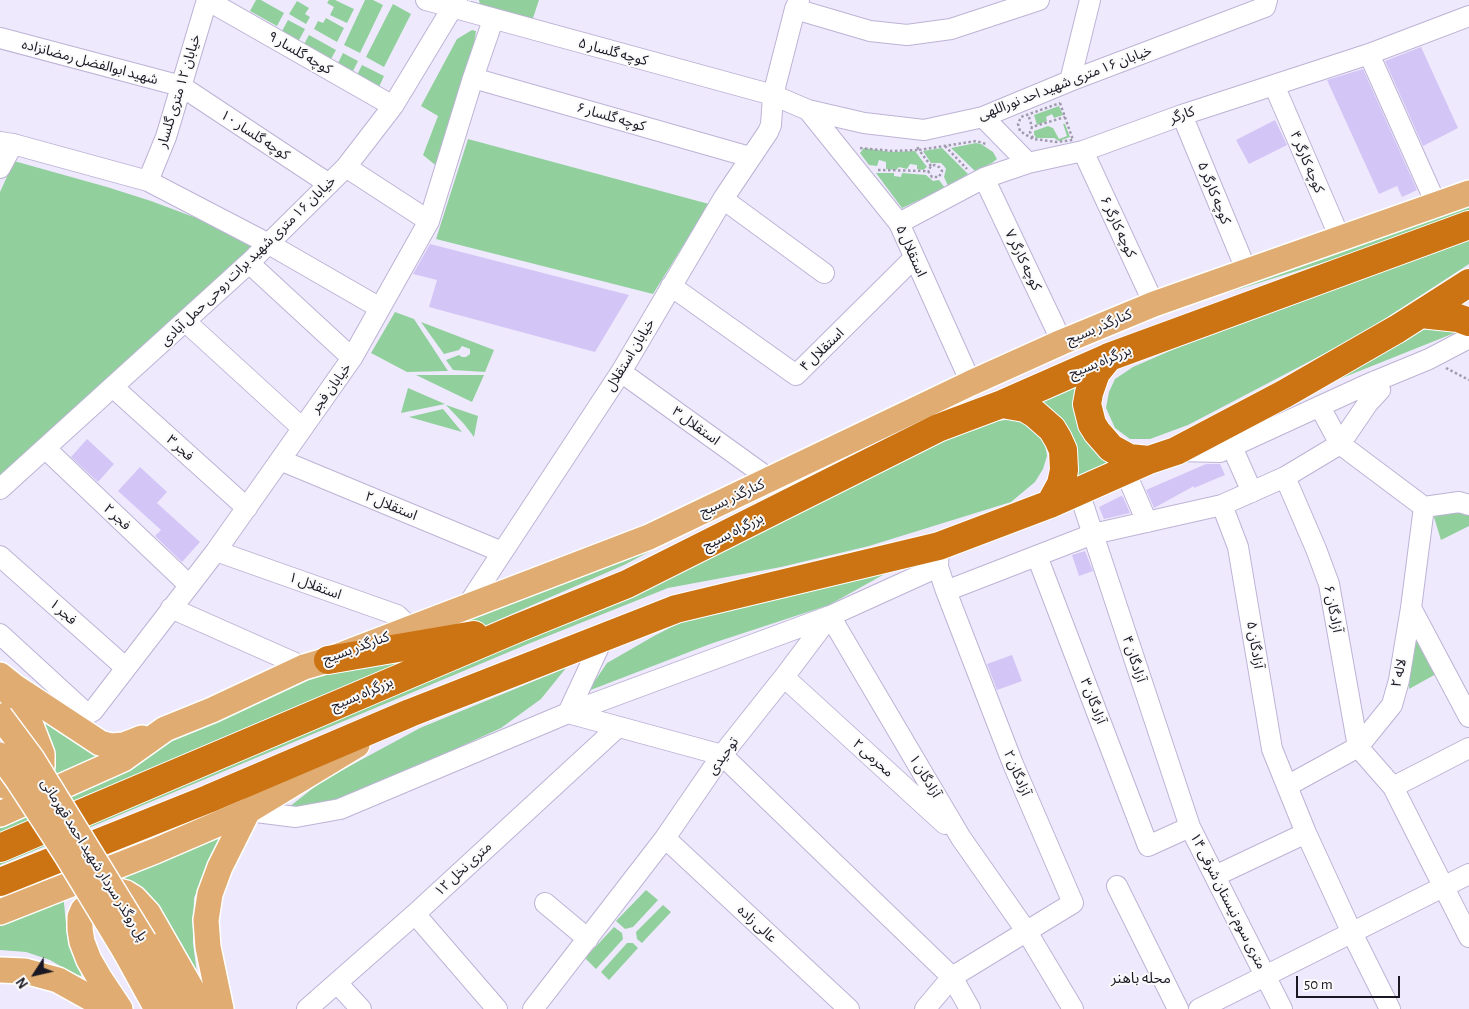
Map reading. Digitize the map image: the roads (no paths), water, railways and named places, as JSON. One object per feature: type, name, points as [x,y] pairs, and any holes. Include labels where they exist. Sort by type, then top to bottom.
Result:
[{"type":"highway","name":"بزرگراه بسیج","points":[[0,848],[518,628],[627,584],[938,428],[1002,404],[1109,357],[1469,225]]},
{"type":"highway","points":[[0,882],[208,799],[410,713],[676,609],[938,557],[1050,504],[1176,451],[1284,394],[1421,314],[1469,283]]},
{"type":"highway","points":[[1421,314],[1458,318],[1469,322]]},
{"type":"highway","points":[[1109,357],[1096,373],[1089,393],[1087,404],[1092,424],[1111,448],[1129,458],[1137,466]]},
{"type":"highway","points":[[1002,404],[1025,408],[1036,414],[1052,429],[1058,439],[1063,450],[1064,470],[1061,484],[1050,504]]},
{"type":"highway","points":[[316,663],[518,628]]},
{"type":"main road","name":"کنارگذر بسیج","points":[[0,814],[123,759],[165,729],[316,663],[649,537],[971,383],[1062,342],[1154,304],[1340,238],[1437,206],[1469,193]]},
{"type":"main road","points":[[0,677],[102,744],[112,746],[124,745],[165,729]]},
{"type":"main road","points":[[0,677],[30,723],[42,754],[42,767],[30,783],[12,788],[0,784]]},
{"type":"main road","points":[[0,912],[155,851],[248,811],[410,713]]},
{"type":"main road","name":"پل روگذر سردار شهید احمد قهرمانی","points":[[0,716],[32,759],[134,946],[157,1009]]},
{"type":"main road","name":"پل روگذر سردار شهید احمد قهرمانی","points":[[0,755],[68,857],[182,1009]]},
{"type":"main road","points":[[221,1009],[208,947],[206,920],[210,894],[220,867],[248,811]]},
{"type":"main road","points":[[120,1009],[89,960],[82,942],[80,929],[80,917],[83,910],[96,898],[118,891],[134,898],[148,913],[203,1009]]},
{"type":"main road","points":[[0,970],[25,971],[58,980],[106,1009]]},
{"type":"street","name":"خیابان ۱۲ متری گلسار","points":[[148,181],[166,137],[208,0]]},
{"type":"street","name":"کوچه گلسار ۹","points":[[208,0],[393,106]]},
{"type":"street","name":"کوچه گلسار ۵","points":[[426,0],[455,4],[493,20],[773,95]]},
{"type":"street","points":[[797,4],[870,31],[907,35],[951,30],[1039,0]]},
{"type":"street","points":[[1070,81],[1090,0]]},
{"type":"street","name":"خیابان ۱۶ متری شهید احد نوراللهی","points":[[773,95],[808,110],[864,124],[924,130],[983,117],[1266,3]]},
{"type":"street","name":"خیابان ۱۶ متری شهید برات روحی حمل آبادی","points":[[0,489],[46,450],[186,322],[269,244],[346,167],[393,106],[455,4]]},
{"type":"street","name":"خیابان استقلال","points":[[467,606],[621,372],[723,199],[768,132],[771,125],[773,95],[797,4]]},
{"type":"street","name":"خیابان فجر","points":[[0,634],[84,711],[89,713],[93,711],[216,551],[352,358],[429,221],[493,20]]},
{"type":"street","name":"کارگر","points":[[899,223],[976,174],[1083,151],[1182,115],[1467,23]]},
{"type":"street","name":"شهید ابوالفضل رمضانزاده","points":[[0,38],[181,86]]},
{"type":"street","points":[[1369,54],[1437,206]]},
{"type":"street","name":"کوچه گلسار ۶","points":[[473,78],[750,157]]},
{"type":"street","name":"کوچه کارگر ۴","points":[[1274,85],[1340,238]]},
{"type":"street","name":"کوچه گلسار ۱۰","points":[[181,86],[329,184]]},
{"type":"street","name":"استقلال ۵","points":[[808,110],[899,223],[971,383]]},
{"type":"street","name":"کوچه کارگر ۵","points":[[1182,115],[1247,272]]},
{"type":"street","points":[[983,117],[1028,163]]},
{"type":"street","points":[[0,168],[6,143],[148,181],[269,244],[380,308]]},
{"type":"street","name":"کوچه کارگر ۶","points":[[1083,151],[1154,304]]},
{"type":"street","points":[[346,167],[429,221]]},
{"type":"street","name":"کوچه کارگر ۷","points":[[976,174],[1062,342]]},
{"type":"street","points":[[723,199],[824,273]]},
{"type":"street","name":"استقلال ۴","points":[[671,286],[796,375],[914,258]]},
{"type":"street","points":[[249,263],[352,358]]},
{"type":"street","points":[[186,322],[302,428]]},
{"type":"street","points":[[1176,451],[1220,452],[1320,408],[1375,381],[1429,359],[1469,338]]},
{"type":"street","name":"استقلال ۳","points":[[621,372],[771,480]]},
{"type":"street","points":[[938,557],[946,591],[1093,534],[1222,505],[1285,477],[1340,444],[1368,403],[1380,390],[1375,381]]},
{"type":"street","name":"فجر ۳","points":[[114,388],[247,508]]},
{"type":"street","points":[[1320,408],[1340,444],[1424,507],[1459,502],[1469,505]]},
{"type":"street","points":[[1232,447],[1252,492]]},
{"type":"street","name":"فجر ۲","points":[[46,450],[189,585]]},
{"type":"street","name":"استقلال ۲","points":[[280,460],[502,552]]},
{"type":"street","points":[[1137,466],[1148,522]]},
{"type":"street","name":"آزادگان ۶","points":[[1285,477],[1329,584],[1358,747]]},
{"type":"street","name":"آزادگان ۴","points":[[1079,492],[1190,827]]},
{"type":"street","name":"آزادگان ۵","points":[[1222,505],[1238,547],[1272,749],[1306,833],[1352,933],[1390,1009]]},
{"type":"street","name":"لاله ۲","points":[[1287,786],[1358,747],[1392,705],[1399,680],[1412,608],[1424,507]]},
{"type":"street","name":"استقلال ۱","points":[[216,551],[397,615],[411,628]]},
{"type":"street","name":"فجر ۱","points":[[0,556],[126,668]]},
{"type":"street","name":"آزادگان ۳","points":[[1037,556],[1148,846],[1190,827]]},
{"type":"street","name":"توحیدی","points":[[533,1009],[666,838],[722,755],[830,616],[938,557]]},
{"type":"street","name":"آزادگان ۲","points":[[946,591],[1013,764],[1073,903],[1027,932]]},
{"type":"street","points":[[171,608],[316,663]]},
{"type":"street","points":[[1412,608],[1469,717]]},
{"type":"street","points":[[248,811],[296,817],[340,809],[568,713],[830,616]]},
{"type":"street","name":"آزادگان ۱","points":[[830,616],[961,838],[1027,932],[1073,1009]]},
{"type":"street","points":[[568,713],[603,638]]},
{"type":"street","name":"محرمی ۲","points":[[784,677],[961,838]]},
{"type":"street","points":[[568,713],[722,755],[952,978],[970,1009]]},
{"type":"street","points":[[1353,717],[1357,722],[1364,725],[1377,723]]},
{"type":"street","name":"۱۲ متری نخل","points":[[307,1009],[415,914],[618,727]]},
{"type":"street","points":[[1358,747],[1393,788],[1469,937]]},
{"type":"street","points":[[1393,788],[1469,748]]},
{"type":"street","points":[[894,777],[907,779],[914,774],[914,758]]},
{"type":"street","name":"۱۴ متری سوم نیستان شرقی","points":[[1190,827],[1282,1009]]},
{"type":"street","points":[[1215,876],[1306,833]]},
{"type":"street","name":"عالی زاده","points":[[666,838],[849,1009]]},
{"type":"street","points":[[1199,1009],[1469,874]]},
{"type":"street","points":[[1118,886],[1178,1009]]},
{"type":"street","points":[[545,903],[588,939]]},
{"type":"street","points":[[415,914],[497,1009]]},
{"type":"street","points":[[924,1009],[952,978],[1027,932]]},
{"type":"street","points":[[337,983],[361,1009]]},
{"type":"district","name":"محله باهنر","points":[[1141,978]]}]
